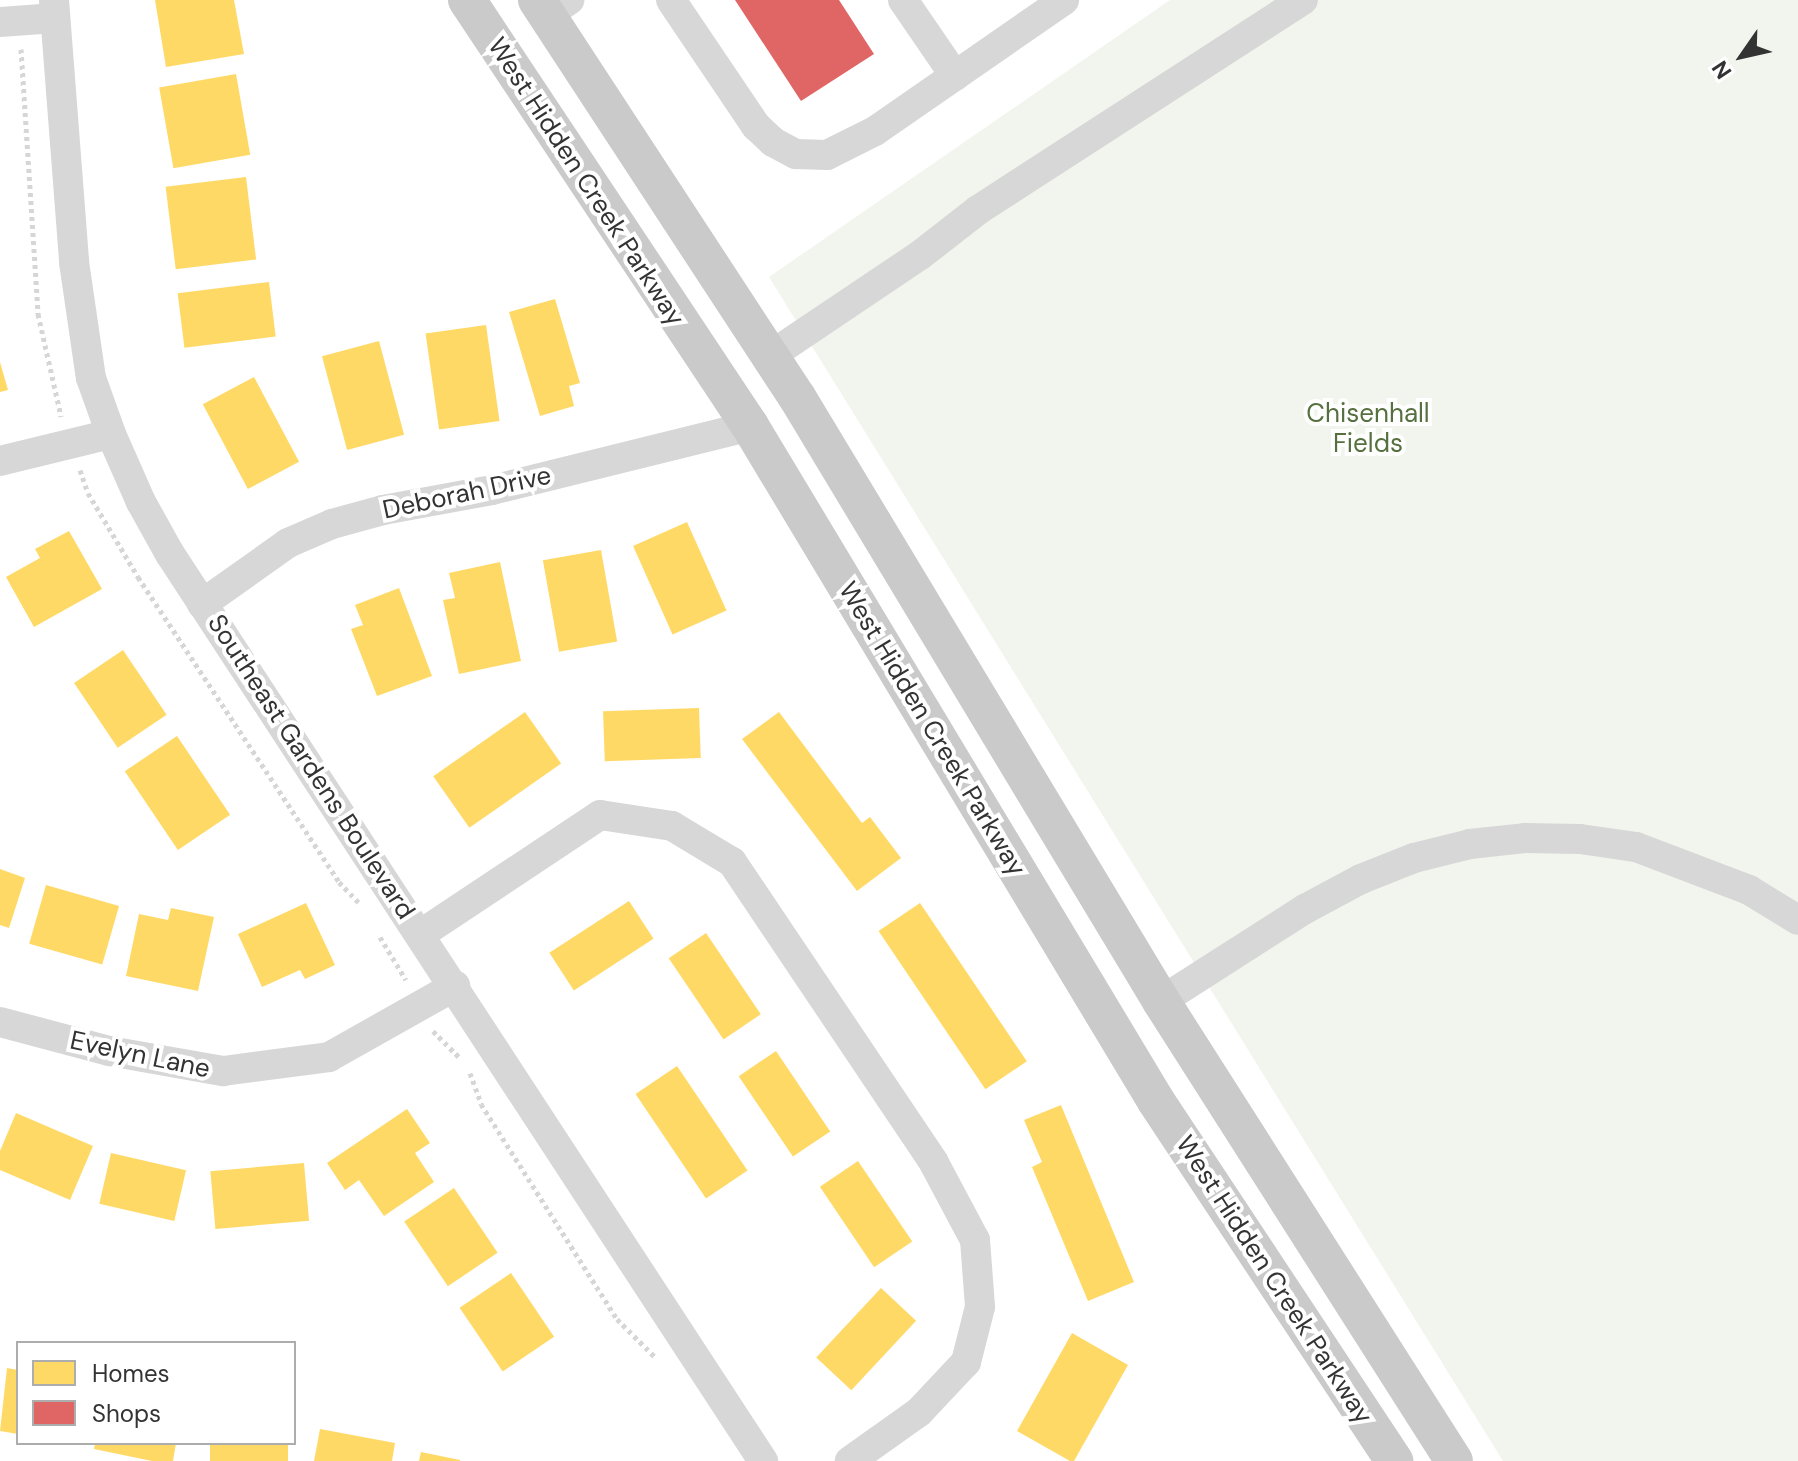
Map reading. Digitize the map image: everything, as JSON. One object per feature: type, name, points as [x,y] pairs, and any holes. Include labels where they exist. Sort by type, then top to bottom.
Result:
[{"type":"main road","name":"West Hidden Creek Parkway","points":[[467,0],[750,426],[1114,1031],[1394,1461]]},
{"type":"main road","name":"West Hidden Creek Parkway","points":[[551,5],[770,356],[1161,1001],[1454,1461]]},
{"type":"main road","points":[[1114,1031],[1161,1001]]},
{"type":"street","points":[[671,0],[756,126],[773,142],[796,154],[827,155],[875,131],[1064,0]]},
{"type":"street","points":[[903,0],[955,76]]},
{"type":"street","points":[[770,356],[919,256],[978,210],[1303,0]]},
{"type":"street","points":[[0,22],[55,9]]},
{"type":"street","name":"Southeast Gardens Boulevard","points":[[55,9],[74,262],[91,378],[141,502],[202,604],[421,934],[763,1461]]},
{"type":"street","name":"Deborah Drive","points":[[202,604],[288,543],[332,524],[383,510],[492,490],[750,426]]},
{"type":"street","points":[[0,461],[111,434]]},
{"type":"street","points":[[421,934],[600,815],[672,826],[732,862],[934,1163],[975,1240],[980,1307],[966,1362],[919,1412],[850,1461]]},
{"type":"street","points":[[1161,1001],[1305,909],[1361,879],[1414,858],[1470,844],[1525,838],[1580,839],[1636,847],[1749,890],[1798,920]]},
{"type":"street","name":"Evelyn Lane","points":[[0,1022],[109,1051],[223,1071],[329,1057],[455,986]]},
{"type":"green space","name":"Chisenhall Fields","points":[[1170,0],[1798,0],[1798,1461],[1503,1461],[769,277]]},
{"type":"building: Homes","points":[[155,0],[234,0],[244,54],[166,67]]},
{"type":"building: Homes","points":[[236,74],[250,155],[173,168],[159,88]]},
{"type":"building: Homes","points":[[246,177],[256,259],[176,269],[166,187]]},
{"type":"building: Homes","points":[[269,282],[276,337],[184,348],[178,293]]},
{"type":"building: Homes","points":[[555,299],[580,383],[569,386],[574,406],[540,416],[509,312]]},
{"type":"building: Homes","points":[[486,325],[499,421],[439,430],[426,333]]},
{"type":"building: Homes","points":[[379,341],[404,435],[347,450],[322,356]]},
{"type":"building: Homes","points":[[0,362],[8,390],[0,392]]},
{"type":"building: Homes","points":[[254,377],[299,462],[248,489],[203,404]]},
{"type":"building: Homes","points":[[687,522],[726,611],[673,635],[633,546]]},
{"type":"building: Homes","points":[[69,531],[102,589],[34,627],[6,577],[40,558],[35,549]]},
{"type":"building: Homes","points":[[601,550],[617,642],[559,652],[543,560]]},
{"type":"building: Homes","points":[[500,562],[521,661],[459,674],[443,600],[455,598],[449,573]]},
{"type":"building: Homes","points":[[399,588],[432,676],[377,696],[351,629],[363,625],[355,605]]},
{"type":"building: Homes","points":[[123,650],[167,715],[118,748],[74,683]]},
{"type":"building: Homes","points":[[699,708],[701,758],[605,761],[603,711]]},
{"type":"building: Homes","points":[[525,712],[561,764],[469,828],[433,776]]},
{"type":"building: Homes","points":[[779,712],[862,823],[870,817],[901,858],[857,891],[742,739]]},
{"type":"building: Homes","points":[[177,736],[230,815],[178,850],[125,771]]},
{"type":"building: Homes","points":[[0,869],[25,878],[9,928],[0,925]]},
{"type":"building: Homes","points":[[46,885],[119,906],[102,965],[29,944]]},
{"type":"building: Homes","points":[[629,901],[654,939],[574,990],[549,953]]},
{"type":"building: Homes","points":[[306,903],[335,965],[305,979],[300,970],[262,987],[238,934]]},
{"type":"building: Homes","points":[[920,903],[1027,1061],[985,1089],[879,931]]},
{"type":"building: Homes","points":[[171,908],[214,917],[198,991],[126,976],[139,914],[168,920]]},
{"type":"building: Homes","points":[[706,933],[761,1014],[723,1039],[669,958]]},
{"type":"building: Homes","points":[[776,1051],[830,1131],[793,1157],[739,1076]]},
{"type":"building: Homes","points":[[677,1066],[747,1170],[706,1198],[636,1094]]},
{"type":"building: Homes","points":[[1061,1105],[1134,1282],[1088,1301],[1032,1167],[1042,1162],[1024,1120]]},
{"type":"building: Homes","points":[[407,1109],[430,1143],[415,1153],[434,1182],[384,1216],[359,1180],[345,1190],[327,1163]]},
{"type":"building: Homes","points":[[16,1113],[93,1146],[70,1200],[0,1170],[0,1151]]},
{"type":"building: Homes","points":[[111,1153],[186,1170],[174,1221],[99,1204]]},
{"type":"building: Homes","points":[[858,1161],[912,1241],[874,1267],[820,1187]]},
{"type":"building: Homes","points":[[304,1163],[309,1221],[215,1229],[210,1171]]},
{"type":"building: Homes","points":[[454,1188],[498,1253],[448,1286],[404,1222]]},
{"type":"building: Homes","points":[[511,1273],[554,1337],[503,1372],[460,1308]]},
{"type":"building: Homes","points":[[881,1288],[916,1321],[851,1390],[816,1357]]},
{"type":"building: Homes","points":[[1072,1333],[1128,1365],[1074,1461],[1070,1461],[1017,1431]]},
{"type":"building: Homes","points":[[7,1368],[16,1370],[16,1434],[0,1431]]},
{"type":"building: Homes","points":[[320,1429],[395,1443],[392,1461],[314,1461]]},
{"type":"building: Homes","points":[[95,1445],[176,1445],[173,1461],[152,1461],[94,1449]]},
{"type":"building: Homes","points":[[210,1445],[288,1445],[288,1461],[210,1461]]},
{"type":"building: Homes","points":[[421,1452],[460,1460],[460,1461],[419,1461]]},
{"type":"building: Shops","points":[[735,0],[839,0],[874,54],[801,101]]}]
